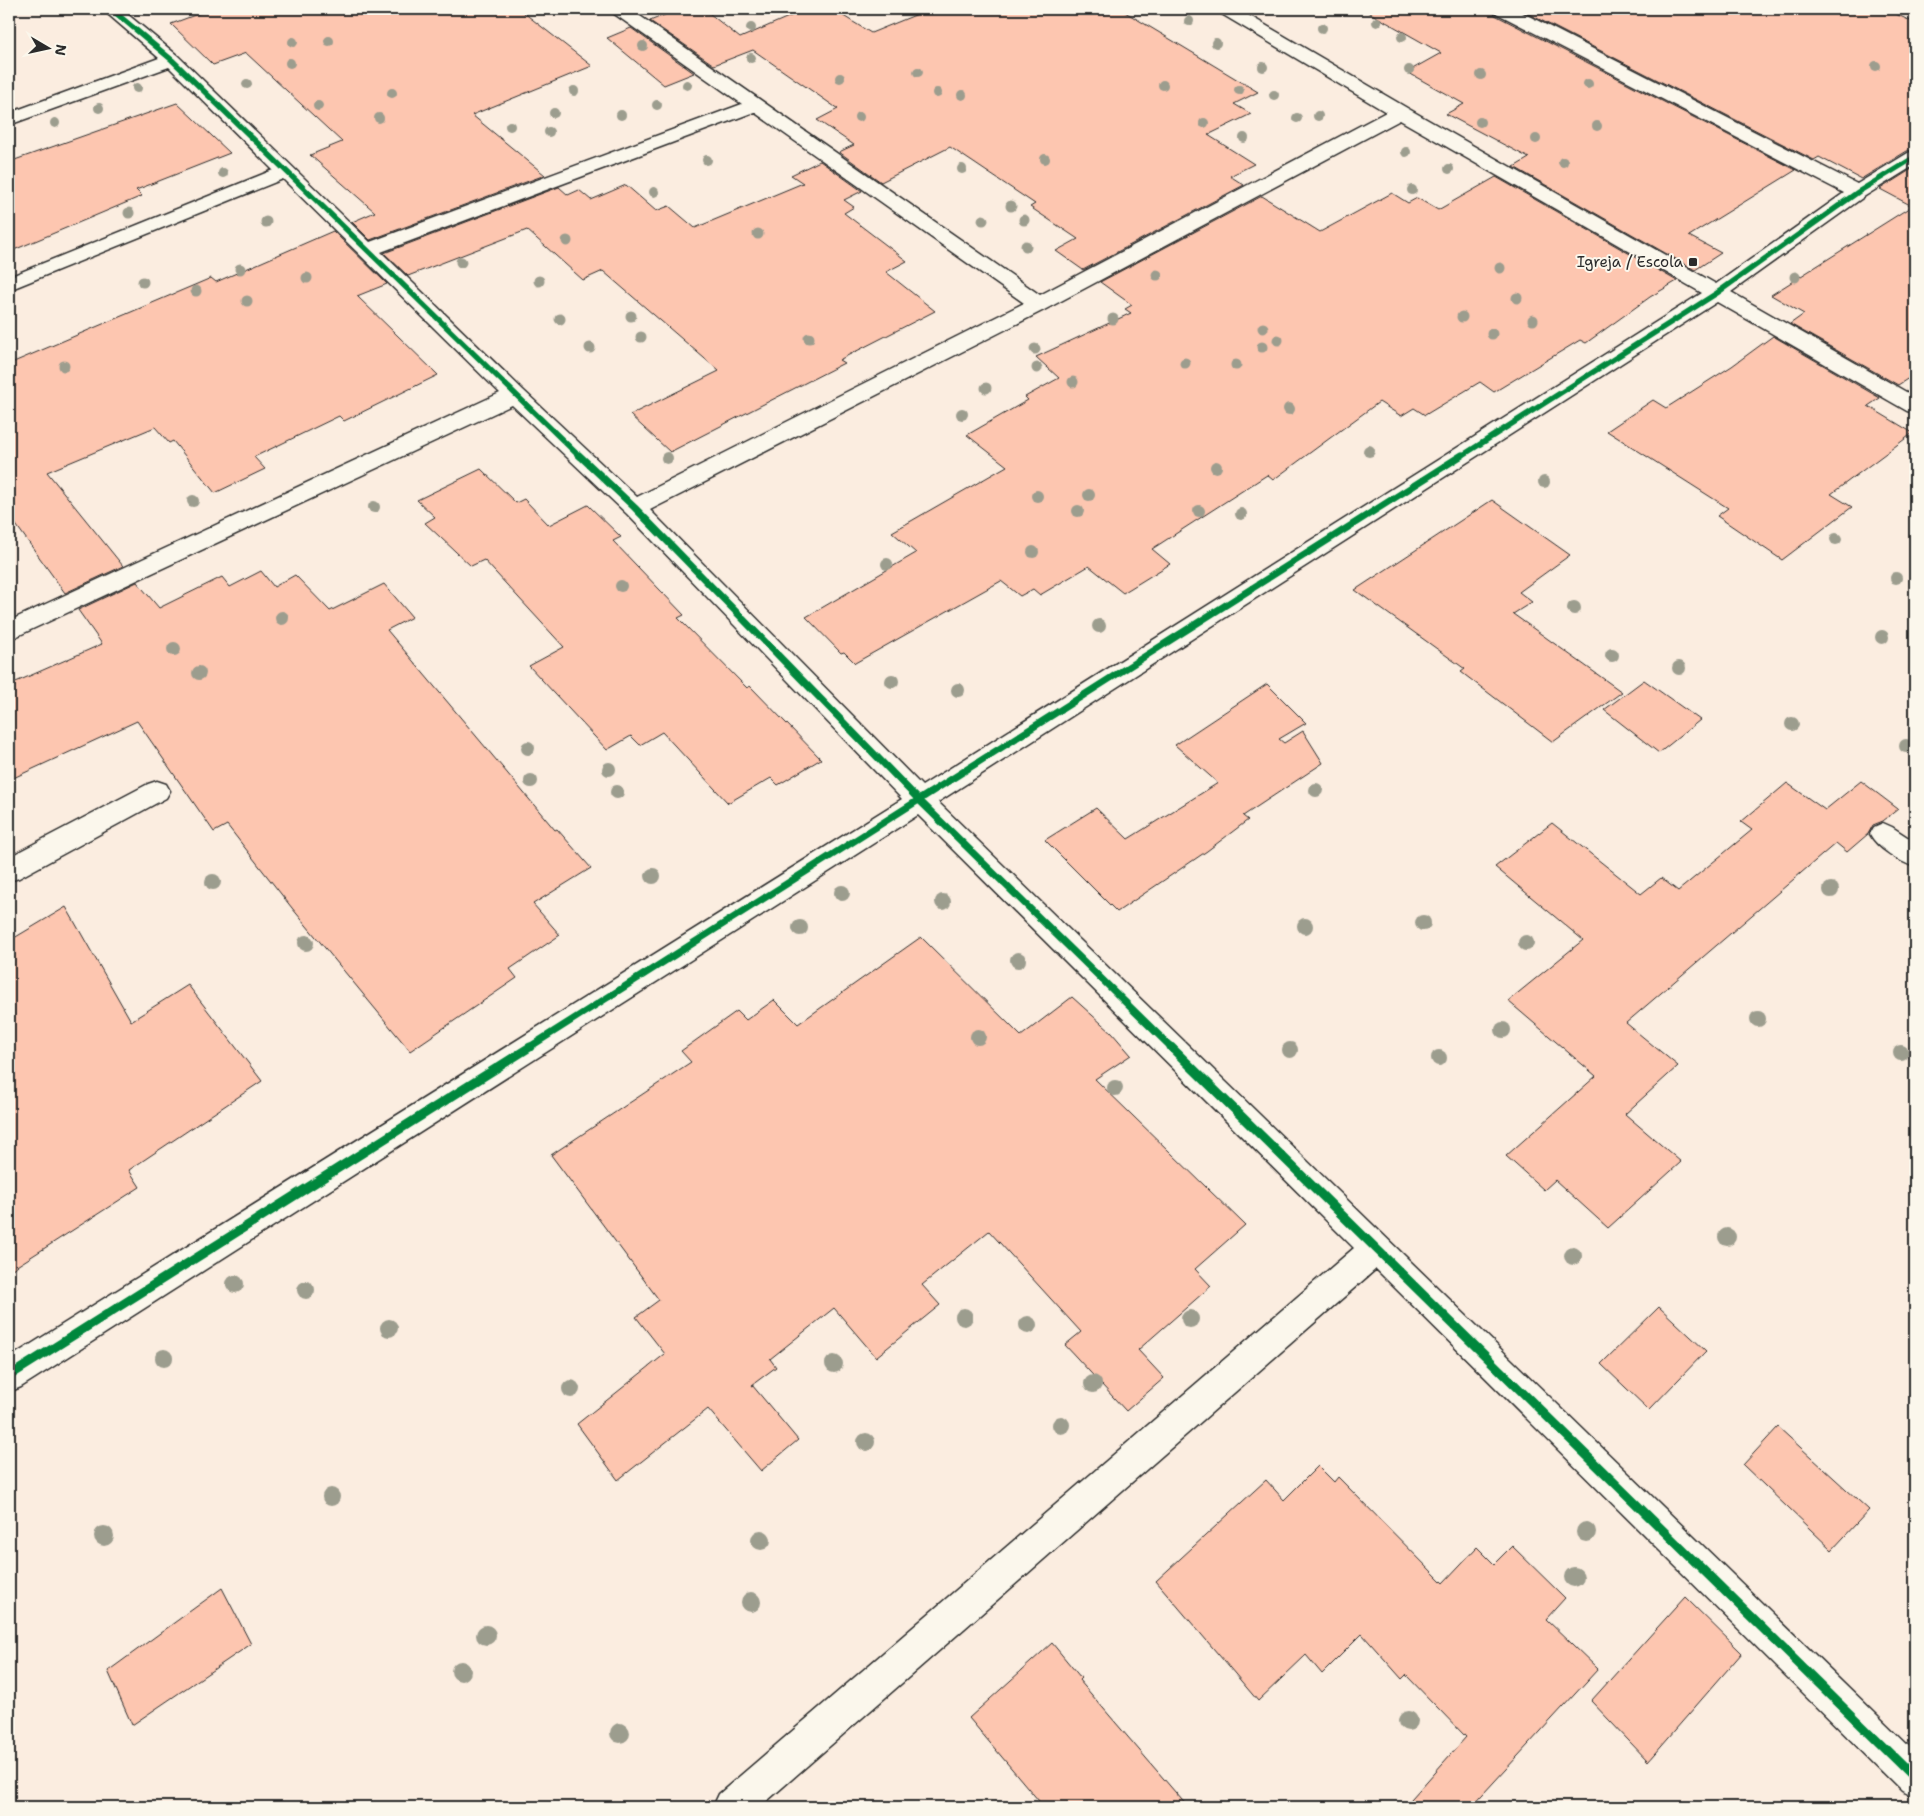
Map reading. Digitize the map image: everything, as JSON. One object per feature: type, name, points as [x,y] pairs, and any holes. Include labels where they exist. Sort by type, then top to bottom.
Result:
[{"type":"street","points":[[112,9],[172,60],[287,170],[515,395],[635,508],[920,801],[1915,1778]]},
{"type":"street","points":[[619,9],[1039,304]]},
{"type":"street","points":[[1226,9],[1400,112],[1915,406]]},
{"type":"street","points":[[1502,9],[1858,192]]},
{"type":"street","points":[[9,119],[172,60]]},
{"type":"street","points":[[368,250],[757,105]]},
{"type":"street","points":[[635,508],[1039,304],[1400,112]]},
{"type":"street","points":[[9,1376],[920,801],[1717,293],[1858,192],[1915,157]]},
{"type":"street","points":[[9,284],[287,170]]},
{"type":"street","points":[[9,631],[515,395]]},
{"type":"street","points":[[9,870],[157,791]]},
{"type":"street","points":[[1884,834],[1915,856]]},
{"type":"street","points":[[732,1807],[1376,1250]]},
{"type":"building","points":[[199,9],[519,9],[592,66],[472,115],[545,175],[370,240],[352,222],[375,212],[310,155],[342,142],[246,53],[213,65],[171,24],[203,12]]},
{"type":"building","points":[[679,9],[704,9],[740,38],[807,9],[832,9],[871,33],[930,9],[1120,9],[1258,92],[1234,104],[1251,114],[1208,135],[1254,164],[1230,176],[1244,185],[1083,270],[1056,251],[1078,239],[1030,207],[1035,204],[950,147],[881,182],[839,152],[854,145],[817,120],[838,109],[753,50],[714,65],[650,21]]},
{"type":"building","points":[[1363,9],[1491,9],[1495,15],[1796,170],[1689,236],[1721,253],[1695,270],[1514,167],[1529,158],[1446,114],[1464,104],[1407,72],[1441,53]]},
{"type":"building","points":[[1519,9],[1885,9],[1915,23],[1915,149],[1907,151],[1861,179],[1819,157],[1814,160]]},
{"type":"building","points":[[631,28],[694,73],[664,85],[607,38]]},
{"type":"building","points":[[177,103],[230,153],[136,190],[142,196],[9,252],[9,162]]},
{"type":"building","points":[[820,161],[862,191],[844,200],[854,207],[844,213],[907,261],[886,272],[935,311],[839,360],[844,363],[670,452],[630,415],[719,371],[603,271],[583,280],[527,230],[408,276],[384,253],[559,187],[568,195],[579,190],[591,200],[626,185],[656,211],[669,206],[695,228],[803,183],[791,175]]},
{"type":"building","points":[[1915,167],[1915,374],[1898,385],[1790,324],[1804,314],[1771,295],[1912,206],[1880,189]]},
{"type":"building","points":[[1496,177],[1677,281],[1650,297],[1586,343],[1580,340],[1494,392],[1480,382],[1425,415],[1414,408],[1401,416],[1379,402],[1273,480],[1267,475],[1152,549],[1170,564],[1123,593],[1089,566],[1040,595],[1033,589],[1020,596],[1001,581],[855,663],[844,652],[841,653],[806,617],[916,553],[892,532],[1007,466],[967,435],[1028,400],[1025,397],[1059,378],[1036,357],[1131,313],[1125,309],[1132,305],[1100,282],[1262,196],[1320,232],[1392,193],[1408,203],[1417,198],[1438,210]]},
{"type":"building","points":[[333,231],[387,284],[357,296],[438,375],[344,421],[339,416],[254,457],[265,469],[215,493],[173,441],[169,443],[155,427],[47,472],[123,566],[65,593],[9,515],[9,364],[211,278],[216,282]]},
{"type":"building","points":[[1773,336],[1880,398],[1868,406],[1913,433],[1831,494],[1852,507],[1782,560],[1717,516],[1728,508],[1607,431],[1653,400],[1666,408],[1732,366]]},
{"type":"building","points":[[481,469],[516,503],[524,499],[549,525],[588,505],[621,537],[613,541],[684,615],[678,618],[747,688],[750,686],[821,759],[778,785],[771,778],[728,803],[662,732],[640,745],[631,736],[607,750],[529,666],[564,647],[484,560],[471,566],[425,523],[435,517],[417,500]]},
{"type":"building","points":[[1492,500],[1570,555],[1519,592],[1532,602],[1513,614],[1622,692],[1553,742],[1461,672],[1465,669],[1355,590]]},
{"type":"building","points":[[261,571],[274,587],[295,575],[330,611],[384,584],[412,617],[387,630],[555,830],[557,829],[591,868],[533,904],[560,935],[510,969],[517,978],[410,1051],[292,908],[227,825],[214,832],[137,721],[9,780],[9,685],[102,644],[78,610],[137,582],[159,608],[222,577],[230,587]]},
{"type":"building","points":[[1644,680],[1700,720],[1659,753],[1604,710]]},
{"type":"building","points":[[1267,684],[1306,723],[1279,739],[1284,743],[1303,731],[1323,763],[1243,816],[1248,820],[1207,851],[1117,912],[1045,840],[1096,808],[1128,839],[1218,783],[1175,745]]},
{"type":"building","points":[[1861,781],[1898,809],[1883,821],[1873,825],[1868,834],[1847,852],[1836,843],[1626,1023],[1678,1066],[1625,1114],[1681,1162],[1608,1228],[1555,1180],[1544,1190],[1506,1156],[1596,1076],[1508,1001],[1583,940],[1495,867],[1552,823],[1641,894],[1661,878],[1678,891],[1752,830],[1741,822],[1787,783],[1825,810]]},
{"type":"building","points":[[66,907],[131,1021],[188,985],[262,1081],[129,1170],[140,1187],[9,1271],[9,941]]},
{"type":"building","points":[[921,937],[1021,1036],[1072,997],[1112,1033],[1131,1055],[1095,1079],[1245,1225],[1195,1269],[1211,1286],[1138,1350],[1164,1378],[1126,1411],[1065,1345],[1081,1332],[989,1231],[922,1285],[940,1305],[876,1357],[834,1308],[770,1359],[776,1367],[752,1385],[798,1440],[761,1471],[708,1409],[618,1480],[577,1424],[665,1354],[636,1317],[659,1300],[551,1155],[691,1062],[681,1051],[737,1011],[746,1020],[774,1000],[798,1024]]},
{"type":"building","points":[[1659,1307],[1706,1351],[1649,1410],[1601,1364]]},
{"type":"building","points":[[1778,1427],[1869,1510],[1832,1550],[1743,1465]]},
{"type":"building","points":[[1318,1466],[1334,1482],[1338,1477],[1443,1583],[1477,1547],[1494,1564],[1512,1546],[1565,1598],[1546,1619],[1598,1669],[1471,1807],[1404,1807],[1466,1737],[1406,1675],[1402,1679],[1362,1634],[1322,1674],[1306,1655],[1258,1701],[1156,1581],[1266,1480],[1284,1500]]},
{"type":"building","points":[[222,1588],[251,1644],[132,1725],[108,1671]]},
{"type":"building","points":[[1685,1597],[1742,1653],[1648,1761],[1591,1701]]},
{"type":"building","points":[[1052,1643],[1081,1678],[1079,1680],[1188,1807],[1044,1807],[969,1718]]},
{"type":"cycle path","points":[[111,9],[172,60],[515,395],[635,508],[920,801],[1915,1778]]},
{"type":"cycle path","points":[[9,1376],[920,801],[1717,293],[1858,192],[1915,157]]},
{"type":"place","name":"Igreja / Escola","points":[[1693,262]]}]
